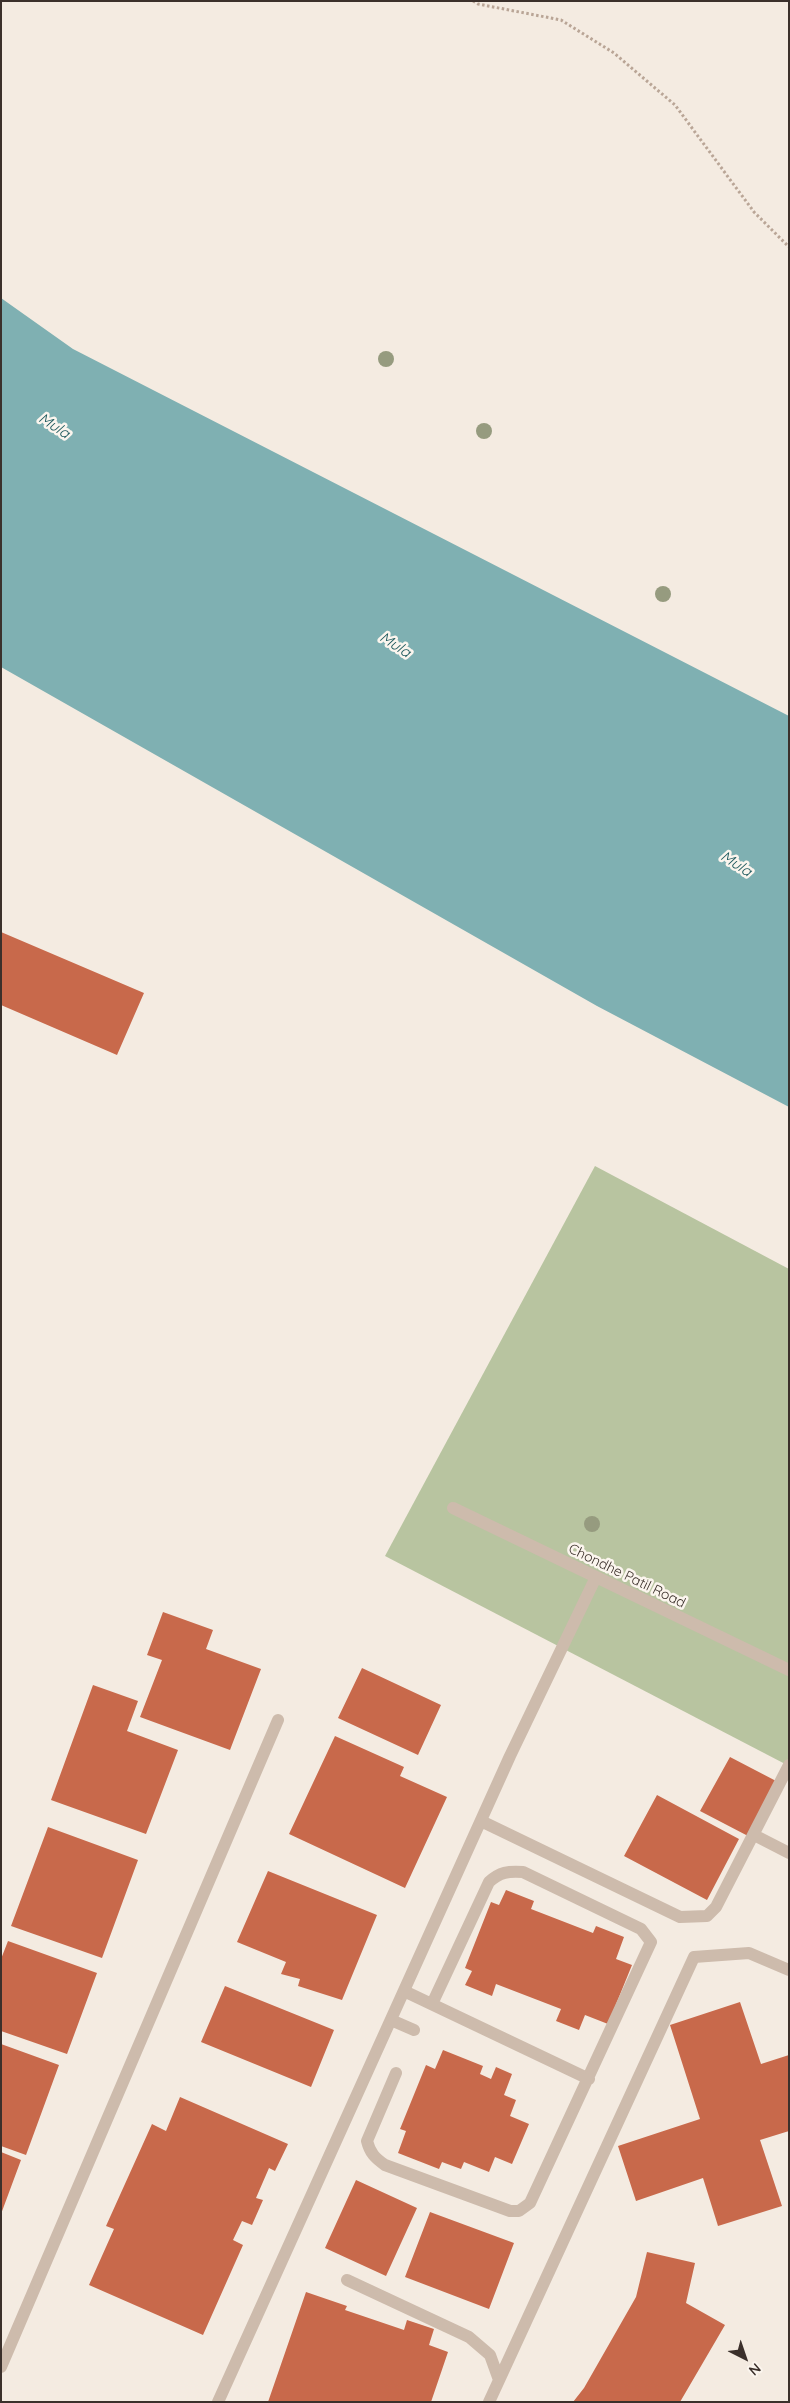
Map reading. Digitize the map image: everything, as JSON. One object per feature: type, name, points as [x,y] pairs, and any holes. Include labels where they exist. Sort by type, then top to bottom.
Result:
[{"type":"street","name":"Chondhe Patil Road","points":[[453,1508],[789,1670]]},
{"type":"street","points":[[218,2402],[481,1821],[596,1577]]},
{"type":"street","points":[[1,2367],[278,1720]]},
{"type":"street","points":[[481,1821],[680,1917],[706,1916],[716,1907],[789,1765]]},
{"type":"street","points":[[754,1835],[789,1853]]},
{"type":"street","points":[[396,2073],[367,2141],[374,2158],[385,2165],[510,2212],[519,2210],[530,2203],[652,1942],[641,1929],[523,1872],[509,1871],[498,1874],[489,1882],[432,2004]]},
{"type":"street","points":[[489,2402],[694,1957],[749,1953],[789,1970]]},
{"type":"street","points":[[404,1991],[589,2079]]},
{"type":"street","points":[[391,2020],[414,2030]]},
{"type":"street","points":[[347,2280],[469,2337],[490,2355],[499,2380]]},
{"type":"path","points":[[473,1],[478,4],[562,20],[614,53],[675,105],[754,212],[789,247]]},
{"type":"green space","points":[[595,1166],[789,1269],[789,1766],[385,1556]]},
{"type":"water","name":"Mula","points":[[1,298],[73,349],[789,716],[789,1107],[597,1006],[1,667]]},
{"type":"building","points":[[1,932],[144,993],[117,1055],[1,1005]]},
{"type":"building","points":[[163,1612],[213,1630],[206,1649],[261,1669],[230,1750],[140,1717],[162,1660],[147,1655]]},
{"type":"building","points":[[362,1668],[441,1705],[418,1755],[338,1718]]},
{"type":"building","points":[[93,1685],[138,1701],[127,1731],[178,1750],[146,1834],[51,1800]]},
{"type":"building","points":[[335,1736],[404,1767],[400,1776],[447,1797],[405,1888],[289,1834]]},
{"type":"building","points":[[730,1757],[778,1782],[748,1836],[700,1811]]},
{"type":"building","points":[[657,1795],[739,1839],[707,1900],[624,1856]]},
{"type":"building","points":[[48,1827],[138,1860],[102,1958],[11,1926]]},
{"type":"building","points":[[268,1871],[377,1915],[342,2000],[298,1986],[300,1979],[281,1974],[286,1962],[237,1942]]},
{"type":"building","points":[[506,1890],[534,1901],[531,1909],[593,1933],[596,1926],[624,1937],[616,1959],[632,1965],[608,2024],[585,2015],[579,2030],[556,2021],[561,2009],[496,1984],[492,1996],[465,1985],[472,1971],[465,1968],[491,1902],[499,1905]]},
{"type":"building","points":[[8,1941],[97,1973],[67,2054],[1,2031],[1,1959]]},
{"type":"building","points":[[225,1986],[334,2030],[311,2087],[201,2042]]},
{"type":"building","points":[[740,2002],[761,2064],[789,2055],[789,2131],[760,2140],[782,2206],[718,2226],[703,2178],[636,2201],[618,2146],[700,2119],[670,2025]]},
{"type":"building","points":[[1,2044],[59,2065],[26,2155],[1,2146]]},
{"type":"building","points":[[443,2050],[483,2066],[480,2074],[491,2079],[496,2067],[512,2074],[504,2095],[516,2100],[510,2116],[529,2124],[512,2164],[495,2157],[489,2172],[464,2162],[461,2169],[442,2162],[439,2169],[398,2153],[406,2131],[400,2129],[426,2065],[435,2069]]},
{"type":"building","points":[[180,2097],[288,2144],[275,2171],[269,2168],[256,2198],[263,2200],[252,2225],[242,2221],[233,2240],[243,2245],[203,2335],[89,2285],[114,2229],[106,2226],[152,2124],[166,2131]]},
{"type":"building","points":[[1,2152],[21,2160],[1,2214]]},
{"type":"building","points":[[356,2180],[417,2208],[386,2276],[325,2248]]},
{"type":"building","points":[[430,2212],[514,2243],[489,2309],[405,2277]]},
{"type":"building","points":[[647,2252],[695,2263],[686,2303],[725,2325],[680,2402],[573,2402],[584,2388],[636,2297]]},
{"type":"building","points":[[306,2292],[347,2306],[345,2310],[404,2330],[407,2320],[434,2329],[429,2345],[448,2352],[431,2402],[268,2402]]}]
